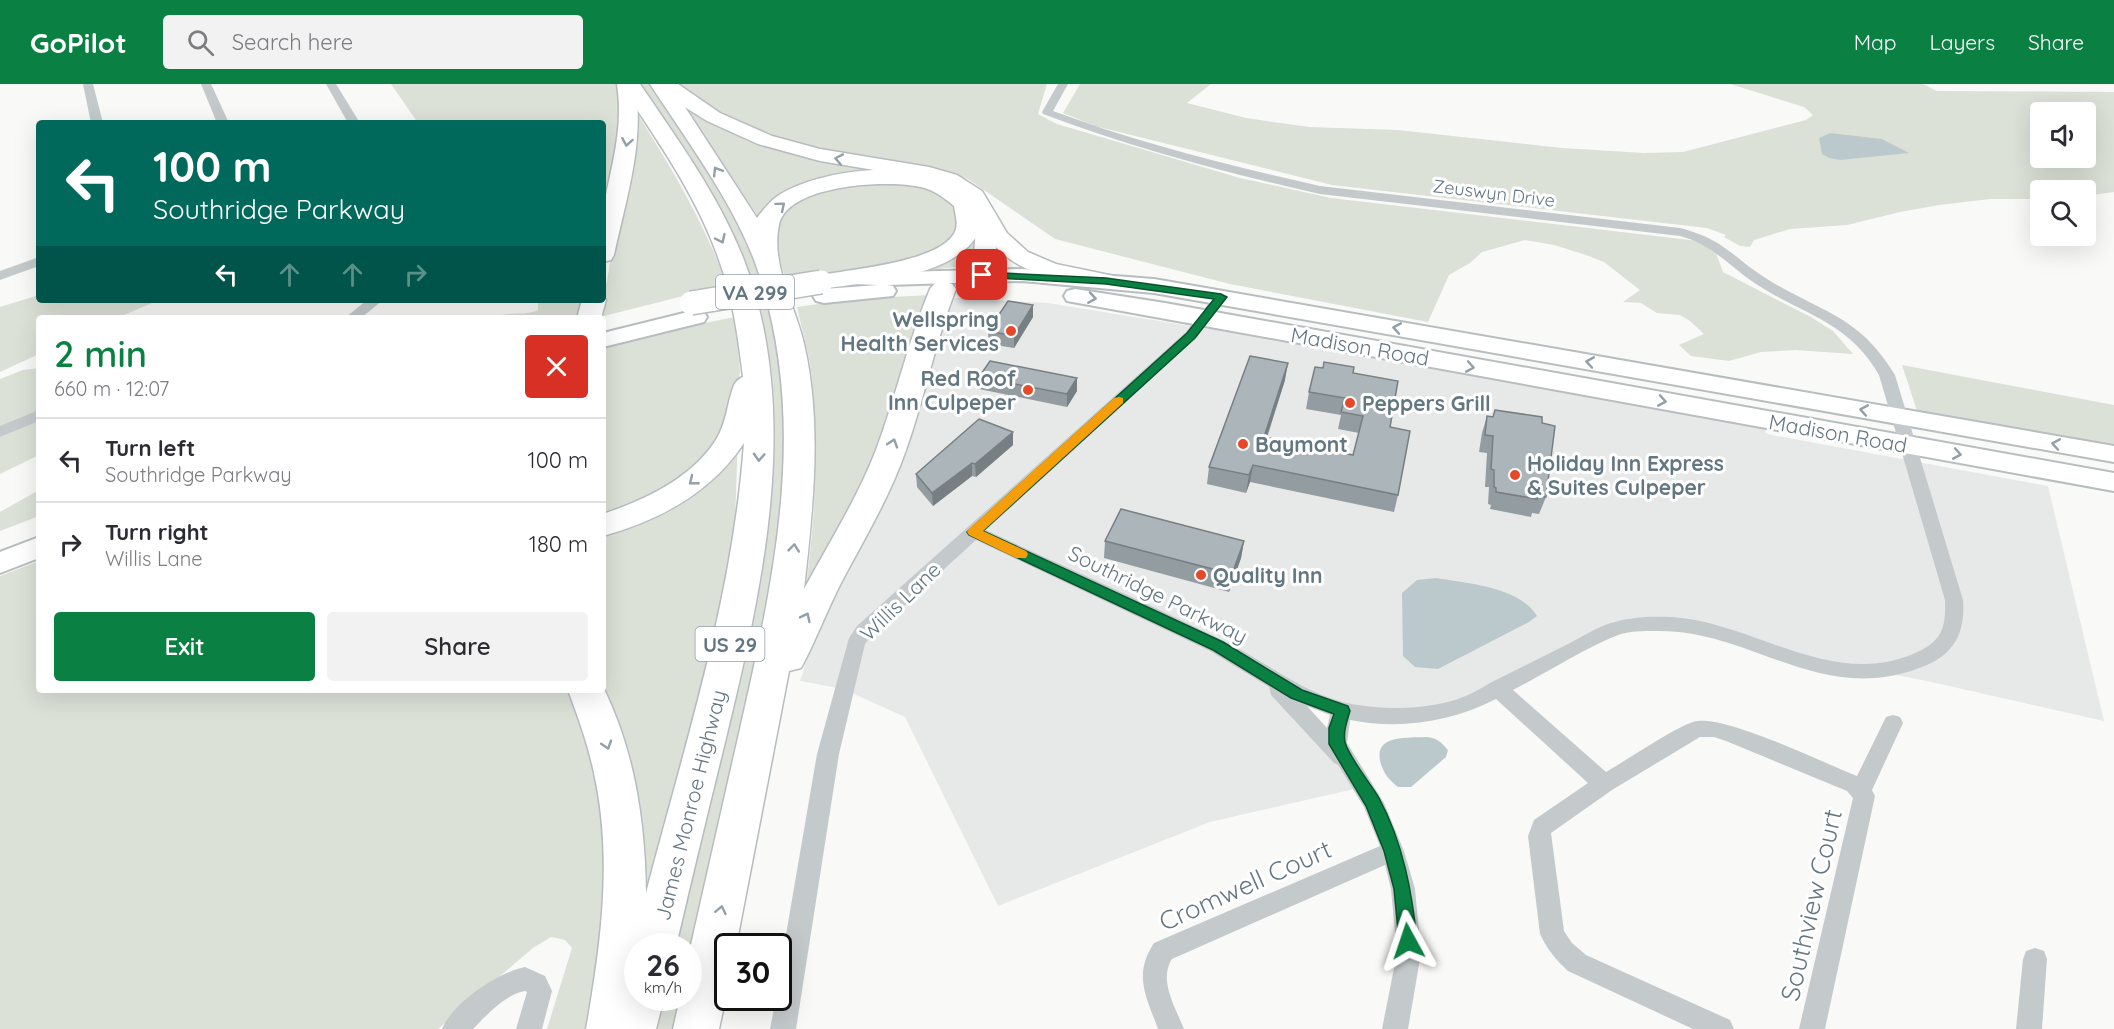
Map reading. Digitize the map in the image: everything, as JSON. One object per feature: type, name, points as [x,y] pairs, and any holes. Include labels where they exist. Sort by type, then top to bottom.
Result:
[{"type":"highway","points":[[606,241],[629,131],[630,99],[626,84]]},
{"type":"highway","name":"James Monroe Highway","points":[[630,84],[686,173],[732,261],[752,336],[756,370],[759,452],[747,563],[735,626],[657,933]]},
{"type":"highway","name":"US 29","points":[[660,84],[746,216],[766,259],[792,348],[799,411],[797,512],[793,559],[760,729],[696,1029]]},
{"type":"highway","points":[[667,84],[705,114],[765,141],[817,155],[920,172],[948,179],[976,195],[1000,239],[1016,255],[1026,260],[1106,281]]},
{"type":"highway","points":[[766,259],[768,222],[778,207],[799,193],[836,180],[875,175],[923,181],[956,195],[968,210],[970,218],[967,232],[962,240],[943,254],[916,265],[822,289]]},
{"type":"highway","points":[[982,282],[988,215]]},
{"type":"highway","points":[[760,729],[794,644],[819,590],[877,483],[891,452],[913,381],[921,344],[943,289]]},
{"type":"highway","points":[[606,524],[639,513],[676,494],[708,468],[721,452],[739,423],[744,405],[752,336]]},
{"type":"highway","points":[[587,693],[598,716],[610,756],[619,800],[625,848],[626,901],[622,959],[609,1029]]},
{"type":"highway","points":[[633,1029],[638,1011]]},
{"type":"main road","name":"Madison Road","points":[[606,326],[884,277],[982,282],[1106,281],[1221,297],[2114,454]]},
{"type":"main road","name":"Madison Road","points":[[822,289],[943,289],[982,282],[1086,297],[2114,482]]},
{"type":"main road","name":"Madison Road","points":[[606,339],[693,310]]},
{"type":"main road","points":[[0,545],[36,531]]},
{"type":"main road","points":[[0,562],[36,548]]},
{"type":"street","points":[[88,84],[96,120]]},
{"type":"street","points":[[206,84],[222,120]]},
{"type":"street","points":[[331,84],[352,120]]},
{"type":"street","name":"Zeuswyn Drive","points":[[1063,84],[1047,112],[1100,132],[1280,181],[1345,194],[1680,232],[1703,238],[1724,249],[1761,282],[1831,318],[1862,340],[1884,369],[1899,416]]},
{"type":"street","points":[[0,276],[36,262]]},
{"type":"street","name":"Willis Lane","points":[[783,1029],[828,754],[851,655],[864,631],[1191,335],[1221,297]]},
{"type":"street","points":[[356,315],[372,303]]},
{"type":"street","points":[[0,432],[36,416]]},
{"type":"street","name":"Southridge Parkway","points":[[974,532],[1218,646],[1297,694],[1342,711],[1400,717],[1428,715],[1468,704],[1614,629],[1633,624],[1654,623],[1704,628],[1809,664],[1844,669],[1878,670],[1901,667],[1932,654],[1946,643],[1954,632],[1954,600],[1899,416]]},
{"type":"street","points":[[1262,673],[1356,774]]},
{"type":"street","points":[[1498,688],[1604,784]]},
{"type":"street","points":[[1342,711],[1337,728],[1337,744],[1373,803],[1393,851],[1402,889],[1409,953],[1395,1029]]},
{"type":"street","points":[[1861,790],[1893,723]]},
{"type":"street","name":"Southview Court","points":[[1709,1026],[1577,963],[1563,951],[1552,934],[1539,836],[1542,828],[1604,784],[1697,729],[1731,734],[1855,785],[1864,796],[1812,1029]]},
{"type":"street","name":"Cromwell Court","points":[[1171,1029],[1153,976],[1153,965],[1163,951],[1393,851]]},
{"type":"street","points":[[2030,1029],[2035,959]]},
{"type":"street","points":[[455,1029],[504,986],[517,979],[527,978],[536,983],[540,991],[529,1029]]},
{"type":"shaded area","points":[[391,84],[619,84],[624,97],[606,205],[606,120],[416,120]]},
{"type":"shaded area","points":[[637,84],[653,84],[724,193],[763,275],[785,380],[786,520],[700,933],[671,933],[742,645],[758,325]]},
{"type":"shaded area","points":[[675,84],[1047,84],[1038,114],[1057,124],[1240,178],[1331,198],[1698,241],[1716,253],[1723,272],[1811,317],[1833,331],[1853,354],[1795,350],[1761,352],[1729,361],[1691,356],[1679,345],[1704,334],[1690,321],[1680,315],[1657,313],[1641,303],[1623,302],[1640,290],[1604,262],[1554,245],[1525,240],[1482,252],[1470,263],[1449,275],[1428,322],[1230,284],[1055,239],[968,179],[925,165],[822,151],[780,138],[735,123]]},
{"type":"shaded area","points":[[1080,84],[1211,84],[1187,103],[1246,118],[1309,127],[1398,130],[1562,148],[1644,153],[1683,152],[1806,120],[1813,115],[1804,107],[1730,84],[1923,84],[1937,91],[2114,92],[2114,192],[2096,194],[2096,180],[2030,180],[2030,199],[1990,199],[1939,205],[1847,225],[1790,229],[1754,240],[1750,247],[1740,246],[1724,237],[1726,235],[1707,228],[1332,185],[1095,126],[1063,113]]},
{"type":"shaded area","points":[[635,110],[686,195],[727,285],[606,315],[597,315],[600,303],[606,303],[607,281]]},
{"type":"shaded area","points":[[696,110],[713,120],[870,169],[832,177],[763,217],[758,216],[688,115]]},
{"type":"shaded area","points":[[1830,133],[1882,139],[1909,153],[1840,160],[1829,158],[1822,154],[1819,138]]},
{"type":"shaded area","points":[[918,183],[955,202],[957,231],[942,245],[901,263],[878,268],[785,277],[774,243],[774,218],[821,186]]},
{"type":"shaded area","points":[[975,237],[983,238],[977,270],[953,267],[918,272],[966,246]]},
{"type":"shaded area","points":[[930,295],[895,422],[803,609],[813,523],[816,438],[811,371],[797,307],[854,299]]},
{"type":"shaded area","points":[[36,296],[36,303],[152,303],[124,315],[36,315],[36,355],[0,372],[0,307]]},
{"type":"shaded area","points":[[955,298],[1048,303],[1209,329],[1217,328],[1766,424],[1765,433],[1772,435],[2048,486],[2104,721],[1927,681],[1766,650],[1704,628],[1619,628],[1498,688],[1411,716],[1297,694],[1363,787],[1210,822],[998,906],[905,717],[843,689],[800,681],[825,603],[948,300]]},
{"type":"shaded area","points":[[538,303],[583,303],[577,315],[502,315],[538,310]]},
{"type":"shaded area","points":[[735,317],[740,371],[733,416],[700,469],[606,518],[606,346]]},
{"type":"shaded area","points":[[1902,365],[2114,405],[2114,448],[1918,414]]},
{"type":"shaded area","points":[[36,368],[36,456],[0,474],[0,379],[23,370]]},
{"type":"shaded area","points":[[738,432],[734,553],[648,907],[604,693],[606,693],[606,529],[634,521]]},
{"type":"shaded area","points":[[36,492],[36,517],[0,531],[0,512]]},
{"type":"shaded area","points":[[36,562],[36,693],[578,693],[611,795],[604,1029],[547,1029],[572,948],[565,940],[551,937],[533,948],[438,1029],[0,1029],[0,576]]},
{"type":"shaded area","points":[[1436,578],[1491,588],[1505,593],[1529,606],[1537,616],[1438,669],[1415,667],[1403,656],[1402,593],[1417,580]]},
{"type":"shaded area","points":[[1429,737],[1448,750],[1446,757],[1411,787],[1398,787],[1387,777],[1382,768],[1379,755],[1381,748],[1386,743],[1400,738]]},
{"type":"shaded area","points":[[653,1011],[683,1011],[678,1029],[648,1029]]},
{"type":"building","points":[[1008,301],[1033,305],[1014,336],[988,331]]},
{"type":"building","points":[[1250,356],[1288,363],[1264,437],[1353,455],[1363,416],[1341,412],[1345,398],[1309,392],[1315,367],[1323,368],[1324,362],[1354,367],[1353,373],[1398,381],[1390,427],[1410,431],[1398,495],[1253,465],[1249,475],[1209,467]]},
{"type":"building","points":[[990,361],[1077,378],[1067,394],[979,377]]},
{"type":"building","name":"Holiday Inn Express & Suites Culpeper","points":[[1495,410],[1542,417],[1542,423],[1555,426],[1546,497],[1537,496],[1537,499],[1496,492],[1494,470],[1491,469],[1493,436],[1485,435],[1487,416],[1493,417]]},
{"type":"building","points":[[979,419],[1013,432],[975,464],[972,463],[932,493],[916,474]]},
{"type":"building","points":[[1121,509],[1244,541],[1232,574],[1105,541]]},
{"type":"slow traffic","points":[[1021,554],[974,532],[1119,401]]},
{"type":"place","name":"Wellspring Health Services","points":[[1011,331]]},
{"type":"place","name":"Red Roof Inn Culpeper","points":[[1028,390]]},
{"type":"place","name":"Peppers Grill","points":[[1350,403]]},
{"type":"place","name":"Baymont","points":[[1243,444]]},
{"type":"place","name":"Holiday Inn Express & Suites Culpeper","points":[[1515,475]]},
{"type":"place","name":"Quality Inn","points":[[1201,575]]},
{"type":"route","points":[[982,275],[1022,275],[1106,281],[1221,297],[1201,326],[974,532],[1218,646],[1297,694],[1342,711],[1337,728],[1337,744],[1373,803],[1393,851],[1402,889],[1408,941]]}]
